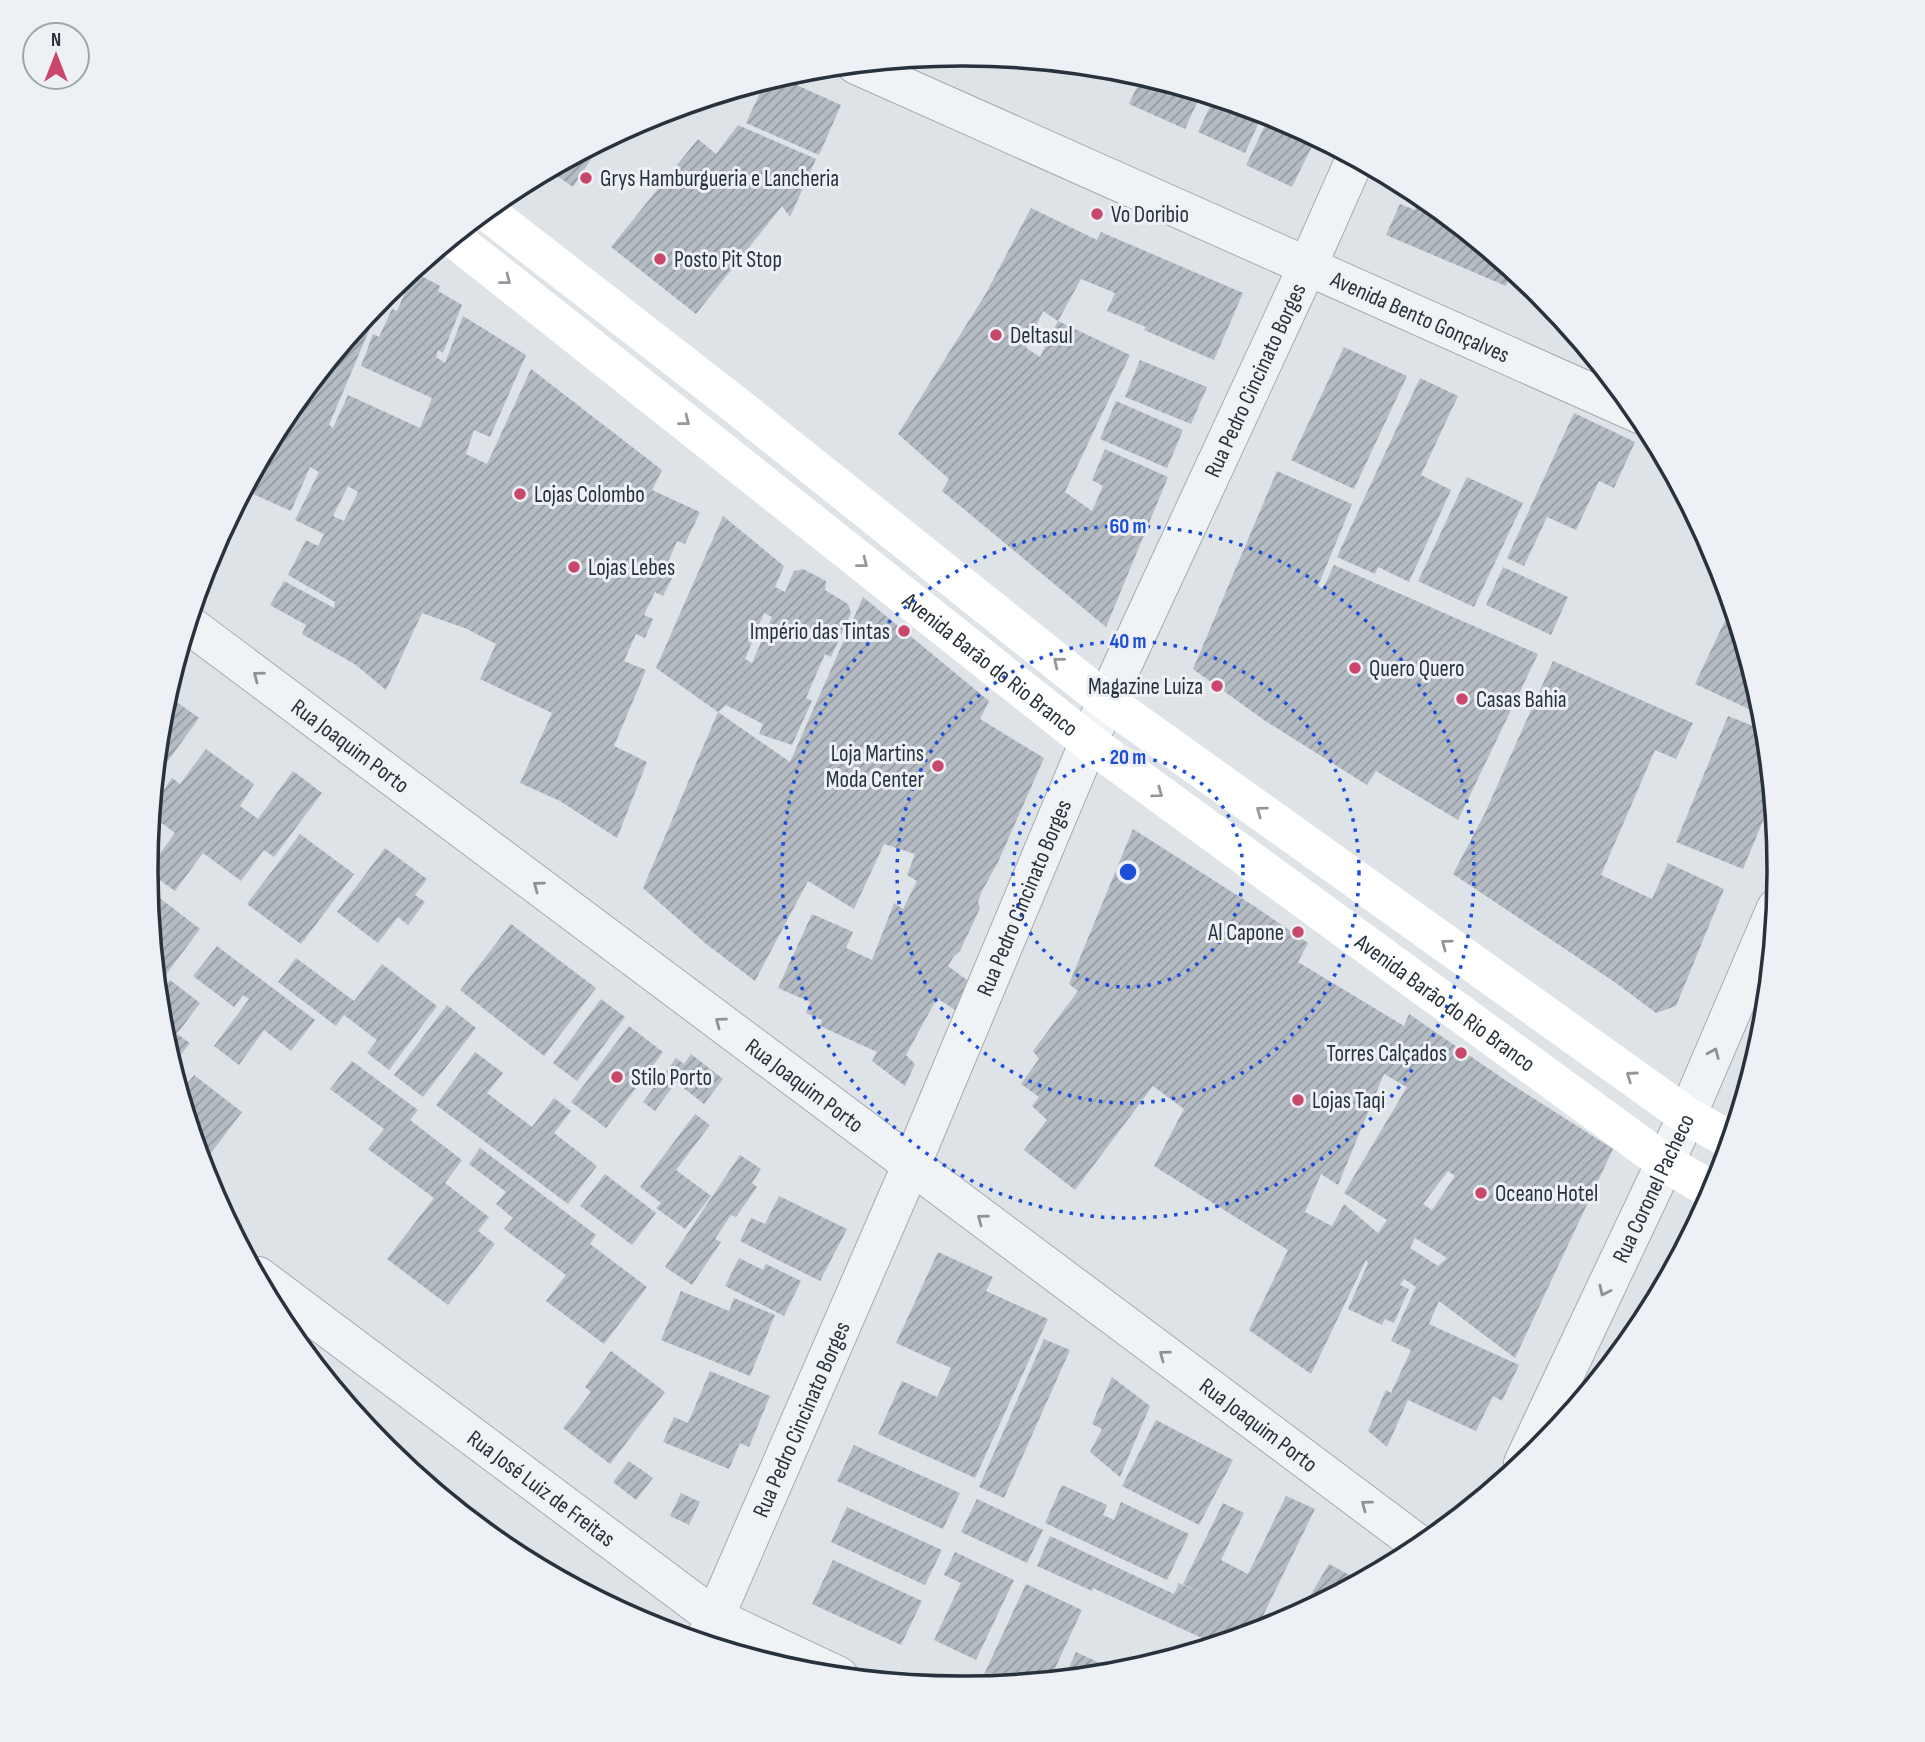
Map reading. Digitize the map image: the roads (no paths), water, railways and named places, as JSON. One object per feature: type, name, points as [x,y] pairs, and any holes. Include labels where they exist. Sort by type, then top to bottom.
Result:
[{"type":"main road","name":"Avenida Barão do Rio Branco","points":[[494,218],[726,397],[1106,701],[1687,1116],[1722,1136]]},
{"type":"main road","name":"Avenida Barão do Rio Branco","points":[[460,244],[1090,743],[1664,1162],[1703,1185]]},
{"type":"street","name":"Avenida Bento Gonçalves","points":[[871,72],[1617,404]]},
{"type":"street","name":"Rua Pedro Cincinato Borges","points":[[709,1630],[912,1166],[1106,701],[1352,167]]},
{"type":"street","name":"Rua Joaquim Porto","points":[[195,630],[1411,1539]]},
{"type":"street","name":"Rua Coronel Pacheco","points":[[1536,1435],[1687,1116],[1764,937]]},
{"type":"street","name":"Rua José Luiz de Freitas","points":[[277,1291],[709,1630],[771,1652]]},
{"type":"place","name":"Grys Hamburgueria e Lancheria","points":[[586,178]]},
{"type":"place","name":"Vo Doribio","points":[[1097,214]]},
{"type":"place","name":"Posto Pit Stop","points":[[660,259]]},
{"type":"place","name":"Deltasul","points":[[996,335]]},
{"type":"place","name":"Lojas Colombo","points":[[520,494]]},
{"type":"place","name":"Lojas Lebes","points":[[574,567]]},
{"type":"place","name":"Império das Tintas","points":[[904,631]]},
{"type":"place","name":"Quero Quero","points":[[1355,668]]},
{"type":"place","name":"Magazine Luiza","points":[[1217,686]]},
{"type":"place","name":"Casas Bahia","points":[[1462,699]]},
{"type":"place","name":"Loja Martins Moda Center","points":[[938,766]]},
{"type":"place","name":"Al Capone","points":[[1298,932]]},
{"type":"place","name":"Torres Calçados","points":[[1461,1053]]},
{"type":"place","name":"Stilo Porto","points":[[617,1077]]},
{"type":"place","name":"Lojas Taqi","points":[[1298,1100]]},
{"type":"place","name":"Oceano Hotel","points":[[1481,1193]]}]
